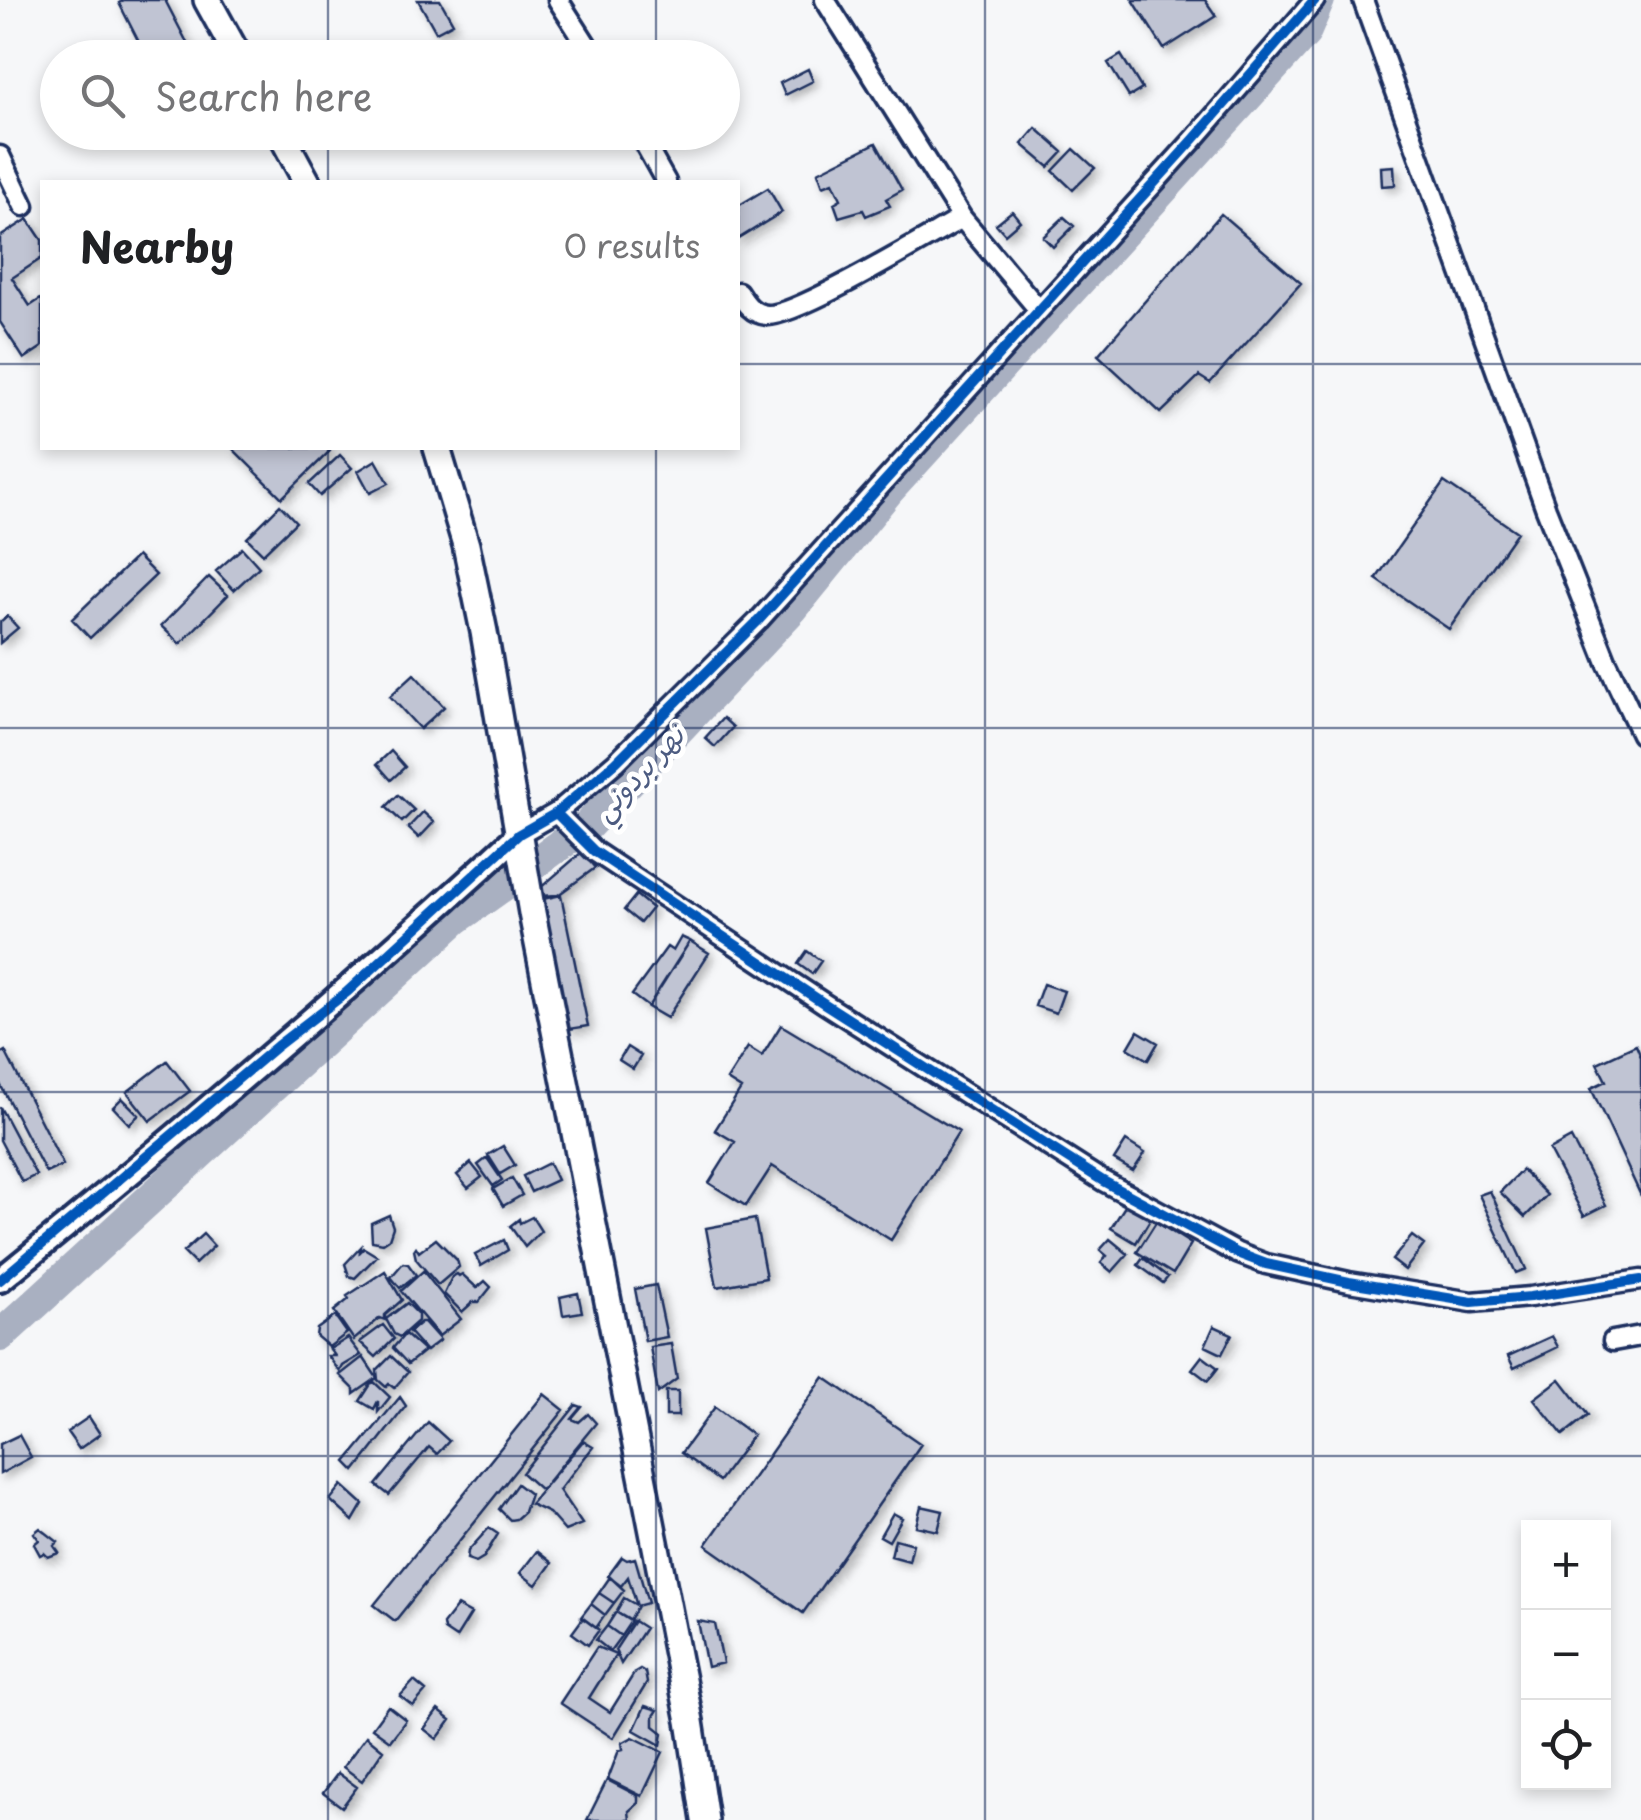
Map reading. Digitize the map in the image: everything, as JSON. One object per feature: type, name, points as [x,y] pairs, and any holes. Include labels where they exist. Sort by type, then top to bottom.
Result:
[{"type":"main road","points":[[207,0],[229,40]]},
{"type":"main road","points":[[290,150],[307,180]]},
{"type":"main road","points":[[438,450],[466,544],[532,913],[690,1721],[705,1820]]},
{"type":"street","points":[[558,0],[584,40]]},
{"type":"street","points":[[825,0],[962,218],[1039,310]]},
{"type":"street","points":[[0,1280],[616,762],[759,620],[1315,0]]},
{"type":"street","points":[[1363,0],[1546,509],[1606,660],[1641,734]]},
{"type":"street","points":[[648,150],[665,180]]},
{"type":"street","points":[[0,156],[24,206]]},
{"type":"street","points":[[740,294],[754,311],[778,314],[962,218]]},
{"type":"street","points":[[556,814],[594,851],[825,1004],[1103,1181],[1237,1254],[1349,1282],[1472,1302],[1530,1298],[1641,1280]]},
{"type":"street","points":[[1613,1341],[1641,1336]]},
{"type":"building","points":[[165,0],[186,40],[138,40],[119,3]]},
{"type":"building","points":[[418,0],[440,0],[453,23],[436,32]]},
{"type":"building","points":[[1133,0],[1205,0],[1216,16],[1164,49]]},
{"type":"building","points":[[1121,55],[1142,89],[1129,97],[1108,63]]},
{"type":"building","points":[[808,69],[813,81],[785,95],[780,83]]},
{"type":"building","points":[[1036,128],[1063,152],[1049,167],[1022,144]]},
{"type":"building","points":[[876,143],[902,190],[886,199],[890,206],[866,216],[863,210],[839,217],[834,203],[841,199],[833,182],[823,186],[818,172]]},
{"type":"building","points":[[1074,149],[1095,168],[1073,190],[1053,171]]},
{"type":"building","points":[[1394,166],[1395,185],[1382,186],[1381,167]]},
{"type":"building","points":[[768,188],[782,212],[740,238],[740,205]]},
{"type":"building","points":[[1012,211],[1020,221],[1005,234],[996,224]]},
{"type":"building","points":[[1221,214],[1301,283],[1210,383],[1199,376],[1161,413],[1098,355]]},
{"type":"building","points":[[1064,217],[1074,226],[1053,247],[1043,237]]},
{"type":"building","points":[[28,219],[40,237],[40,259],[12,278],[30,306],[40,299],[40,348],[24,359],[0,322],[0,237]]},
{"type":"building","points":[[234,450],[330,451],[282,498]]},
{"type":"building","points":[[340,455],[352,468],[320,496],[309,484]]},
{"type":"building","points":[[376,460],[389,483],[370,493],[358,471]]},
{"type":"building","points":[[1444,482],[1517,532],[1449,629],[1376,579]]},
{"type":"building","points":[[280,505],[296,522],[263,554],[247,538]]},
{"type":"building","points":[[242,548],[259,567],[234,590],[216,571]]},
{"type":"building","points":[[137,556],[156,575],[90,638],[72,619]]},
{"type":"building","points":[[209,577],[228,595],[180,644],[161,626]]},
{"type":"building","points":[[7,616],[18,628],[0,643],[0,622]]},
{"type":"building","points":[[414,674],[444,707],[420,729],[390,696]]},
{"type":"building","points":[[723,718],[733,727],[715,747],[705,738]]},
{"type":"building","points":[[391,751],[405,767],[391,780],[377,764]]},
{"type":"building","points":[[398,795],[414,810],[402,822],[386,807]]},
{"type":"building","points":[[423,812],[434,822],[419,838],[408,828]]},
{"type":"building","points":[[582,852],[595,868],[558,895],[539,896],[539,889]]},
{"type":"building","points":[[561,895],[588,1026],[569,1029],[543,899]]},
{"type":"building","points":[[636,895],[652,908],[640,923],[624,910]]},
{"type":"building","points":[[681,937],[690,941],[648,1007],[632,995],[667,947],[673,951]]},
{"type":"building","points":[[690,941],[709,953],[667,1018],[648,1007]]},
{"type":"building","points":[[807,951],[821,961],[812,974],[798,964]]},
{"type":"building","points":[[1043,984],[1064,991],[1056,1013],[1035,1006]]},
{"type":"building","points":[[781,1025],[959,1132],[891,1240],[772,1166],[746,1206],[709,1183],[735,1142],[715,1130],[741,1089],[727,1080],[748,1047],[762,1056]]},
{"type":"building","points":[[1138,1031],[1158,1043],[1148,1060],[1128,1048]]},
{"type":"building","points":[[1636,1045],[1641,1057],[1641,1196],[1591,1088],[1606,1081],[1597,1063]]},
{"type":"building","points":[[627,1047],[641,1056],[633,1069],[619,1060]]},
{"type":"building","points":[[5,1051],[63,1165],[46,1173],[0,1084],[0,1054]]},
{"type":"building","points":[[167,1061],[190,1091],[150,1121],[127,1092]]},
{"type":"building","points":[[122,1098],[139,1115],[129,1124],[113,1107]]},
{"type":"building","points":[[0,1107],[36,1175],[22,1182],[0,1140]]},
{"type":"building","points":[[1571,1138],[1606,1205],[1584,1216],[1549,1150]]},
{"type":"building","points":[[1126,1141],[1145,1153],[1133,1171],[1114,1160]]},
{"type":"building","points":[[503,1146],[515,1165],[500,1174],[488,1155]]},
{"type":"building","points":[[487,1158],[502,1180],[493,1186],[478,1165]]},
{"type":"building","points":[[471,1163],[482,1177],[468,1188],[457,1175]]},
{"type":"building","points":[[549,1163],[557,1180],[531,1192],[523,1176]]},
{"type":"building","points":[[1522,1170],[1547,1195],[1525,1217],[1500,1192]]},
{"type":"building","points":[[512,1178],[522,1195],[503,1206],[493,1189]]},
{"type":"building","points":[[1490,1191],[1526,1269],[1516,1273],[1479,1195]]},
{"type":"building","points":[[1127,1203],[1151,1218],[1136,1243],[1111,1228]]},
{"type":"building","points":[[389,1215],[393,1227],[389,1239],[383,1243],[372,1241],[371,1223]]},
{"type":"building","points":[[532,1217],[541,1231],[525,1247],[510,1226],[519,1219],[520,1223]]},
{"type":"building","points":[[755,1219],[766,1278],[717,1287],[706,1228]]},
{"type":"building","points":[[1156,1222],[1191,1244],[1173,1274],[1137,1252]]},
{"type":"building","points":[[203,1234],[214,1246],[195,1264],[183,1252]]},
{"type":"building","points":[[1412,1236],[1424,1245],[1405,1270],[1392,1260]]},
{"type":"building","points":[[436,1239],[459,1267],[438,1285],[416,1259],[414,1250],[416,1247],[419,1252]]},
{"type":"building","points":[[1110,1239],[1128,1254],[1112,1272],[1101,1263],[1107,1256],[1100,1250]]},
{"type":"building","points":[[504,1240],[508,1250],[481,1266],[475,1255]]},
{"type":"building","points":[[361,1247],[360,1252],[364,1248],[377,1256],[355,1278],[349,1276],[345,1264]]},
{"type":"building","points":[[1143,1258],[1168,1277],[1163,1283],[1138,1265]]},
{"type":"building","points":[[403,1263],[416,1275],[400,1288],[391,1277]]},
{"type":"building","points":[[385,1271],[402,1300],[385,1315],[385,1320],[380,1318],[354,1340],[334,1311],[349,1299],[347,1296]]},
{"type":"building","points":[[423,1271],[461,1319],[439,1336],[401,1291]]},
{"type":"building","points":[[457,1274],[477,1288],[485,1281],[491,1287],[479,1302],[473,1302],[462,1312],[444,1294]]},
{"type":"building","points":[[656,1285],[667,1337],[645,1341],[635,1289]]},
{"type":"building","points":[[578,1293],[582,1312],[563,1315],[560,1297]]},
{"type":"building","points":[[407,1303],[418,1314],[418,1321],[400,1337],[386,1319]]},
{"type":"building","points":[[335,1316],[347,1333],[329,1347],[316,1336],[317,1329]]},
{"type":"building","points":[[421,1322],[440,1340],[426,1351],[409,1332]]},
{"type":"building","points":[[383,1325],[394,1339],[376,1357],[360,1342]]},
{"type":"building","points":[[1214,1326],[1232,1334],[1222,1354],[1205,1346]]},
{"type":"building","points":[[405,1334],[424,1351],[408,1364],[393,1348]]},
{"type":"building","points":[[1552,1336],[1558,1347],[1514,1368],[1508,1356]]},
{"type":"building","points":[[348,1338],[361,1355],[340,1372],[328,1356],[335,1356],[330,1349]]},
{"type":"building","points":[[671,1344],[677,1379],[658,1393],[650,1347]]},
{"type":"building","points":[[391,1356],[408,1372],[394,1388],[378,1380],[377,1370]]},
{"type":"building","points":[[1202,1356],[1218,1368],[1208,1381],[1192,1369]]},
{"type":"building","points":[[363,1357],[377,1378],[354,1394],[340,1375]]},
{"type":"building","points":[[824,1377],[921,1444],[803,1613],[706,1545]]},
{"type":"building","points":[[1560,1379],[1588,1415],[1563,1435],[1534,1399]]},
{"type":"building","points":[[373,1381],[390,1397],[378,1412],[378,1401],[374,1409],[360,1401]]},
{"type":"building","points":[[666,1391],[678,1391],[678,1416],[666,1416]]},
{"type":"building","points":[[544,1394],[564,1410],[395,1621],[374,1605]]},
{"type":"building","points":[[400,1397],[406,1406],[355,1471],[346,1462]]},
{"type":"building","points":[[576,1405],[582,1407],[572,1419],[579,1422],[588,1414],[596,1423],[541,1490],[522,1473]]},
{"type":"building","points":[[715,1407],[753,1435],[719,1481],[681,1453]]},
{"type":"building","points":[[89,1417],[100,1434],[79,1449],[67,1432]]},
{"type":"building","points":[[428,1422],[449,1441],[437,1454],[429,1447],[389,1495],[376,1485]]},
{"type":"building","points":[[19,1435],[31,1457],[0,1474],[0,1444]]},
{"type":"building","points":[[583,1441],[593,1447],[559,1490],[582,1524],[565,1531],[549,1513],[530,1504]]},
{"type":"building","points":[[517,1484],[530,1494],[524,1512],[510,1520],[499,1509]]},
{"type":"building","points":[[342,1485],[363,1504],[353,1521],[330,1500]]},
{"type":"building","points":[[921,1506],[943,1511],[938,1531],[916,1526]]},
{"type":"building","points":[[893,1513],[902,1518],[889,1541],[880,1536]]},
{"type":"building","points":[[40,1528],[58,1542],[54,1546],[59,1553],[40,1555],[34,1533]]},
{"type":"building","points":[[489,1528],[498,1534],[484,1557],[476,1562],[467,1559],[468,1551]]},
{"type":"building","points":[[895,1539],[913,1544],[909,1561],[891,1556]]},
{"type":"building","points":[[537,1551],[552,1563],[536,1585],[520,1573]]},
{"type":"building","points":[[622,1557],[635,1558],[648,1603],[637,1606],[628,1577],[621,1586],[608,1576]]},
{"type":"building","points":[[610,1577],[624,1590],[614,1603],[599,1593]]},
{"type":"building","points":[[599,1593],[614,1603],[605,1615],[591,1604]]},
{"type":"building","points":[[624,1598],[638,1606],[630,1621],[616,1612]]},
{"type":"building","points":[[591,1604],[605,1615],[596,1628],[581,1617]]},
{"type":"building","points":[[457,1606],[471,1614],[456,1638],[444,1630],[443,1624]]},
{"type":"building","points":[[616,1612],[631,1621],[621,1636],[607,1626]]},
{"type":"building","points":[[583,1618],[599,1630],[588,1645],[572,1633]]},
{"type":"building","points":[[634,1621],[645,1628],[621,1664],[615,1650]]},
{"type":"building","points":[[698,1621],[715,1624],[723,1663],[707,1667]]},
{"type":"building","points":[[607,1626],[621,1636],[610,1651],[596,1640]]},
{"type":"building","points":[[597,1647],[616,1655],[589,1698],[610,1712],[635,1672],[645,1672],[647,1683],[613,1738],[560,1703]]},
{"type":"building","points":[[414,1681],[426,1691],[413,1706],[400,1696]]},
{"type":"building","points":[[388,1706],[406,1720],[390,1741],[372,1728]]},
{"type":"building","points":[[645,1706],[658,1710],[654,1726],[663,1733],[661,1745],[634,1730]]},
{"type":"building","points":[[438,1710],[451,1720],[437,1739],[424,1729]]},
{"type":"building","points":[[366,1736],[383,1750],[362,1781],[343,1767]]},
{"type":"building","points":[[633,1737],[663,1752],[642,1796],[608,1779],[619,1750],[623,1749],[622,1743]]},
{"type":"building","points":[[338,1773],[357,1787],[342,1807],[323,1793]]},
{"type":"building","points":[[607,1780],[638,1796],[638,1803],[629,1811],[630,1820],[587,1820]]},
{"type":"waterway","name":"نهر بردوني","points":[[0,1336],[456,919],[588,825],[793,608],[889,490],[1305,33],[1319,0]]},
{"type":"cycle path","points":[[0,1280],[277,1046],[347,992],[519,834],[556,813],[616,762],[759,620],[1315,0]]},
{"type":"cycle path","points":[[556,813],[594,851],[825,1004],[1103,1181],[1237,1253],[1266,1264],[1349,1282],[1472,1302],[1641,1280]]}]
